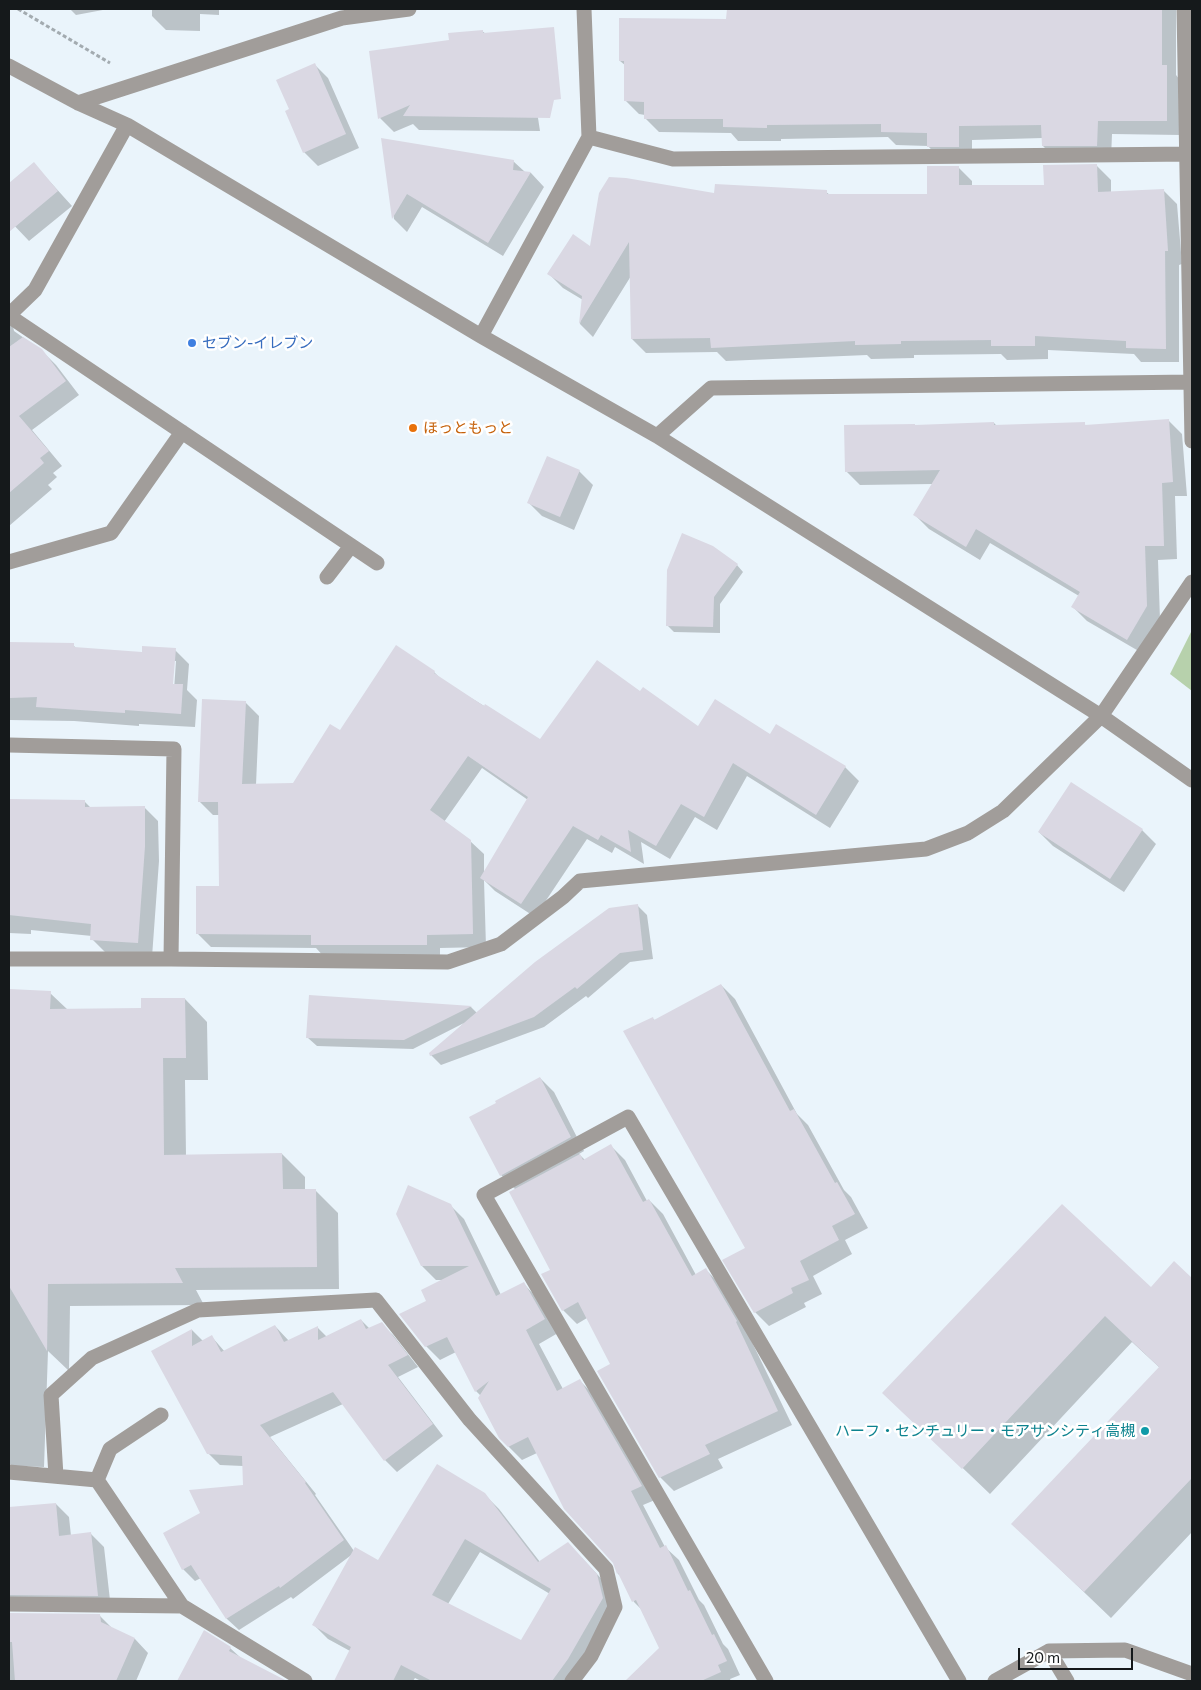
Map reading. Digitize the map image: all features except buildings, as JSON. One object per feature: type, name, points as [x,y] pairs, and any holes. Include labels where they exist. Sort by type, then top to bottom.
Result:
[{"type":"street","points":[[78,103],[342,18],[408,9]]},
{"type":"street","points":[[480,336],[589,137],[584,9]]},
{"type":"street","points":[[1184,9],[1189,154],[1192,441]]},
{"type":"street","points":[[9,66],[78,103],[127,125],[480,336],[657,436],[1101,716],[1192,780]]},
{"type":"street","points":[[127,125],[35,290],[9,315],[377,563]]},
{"type":"street","points":[[589,137],[673,160],[1189,154]]},
{"type":"street","points":[[657,436],[711,388],[1192,382]]},
{"type":"street","points":[[9,562],[111,533],[182,432]]},
{"type":"street","points":[[327,577],[351,546]]},
{"type":"street","points":[[9,959],[171,958],[448,962],[501,944],[580,881],[926,849],[968,833],[1003,811],[1101,716],[1192,582]]},
{"type":"street","points":[[9,745],[174,749],[171,958]]},
{"type":"street","points":[[766,1681],[484,1195],[628,1117],[958,1681]]},
{"type":"street","points":[[56,1476],[51,1395],[92,1358],[198,1310],[376,1300],[470,1420],[606,1569],[615,1607],[591,1656],[572,1681]]},
{"type":"street","points":[[97,1480],[110,1449],[161,1415]]},
{"type":"street","points":[[9,1472],[97,1480]]},
{"type":"street","points":[[97,1480],[182,1606],[305,1681]]},
{"type":"street","points":[[9,1604],[182,1606]]},
{"type":"street","points":[[994,1681],[1048,1651],[1125,1650],[1192,1674]]},
{"type":"street","points":[[1048,1651],[1067,1681]]},
{"type":"path","points":[[18,9],[143,82]]},
{"type":"green space","points":[[1192,630],[1192,691],[1170,674]]},
{"type":"place","name":"セブン-イレブン","points":[[192,343]]},
{"type":"place","name":"ほっともっと","points":[[413,428]]},
{"type":"place","name":"ハーフ・センチュリー・モアサンシティ高槻","points":[[1145,1431]]}]
